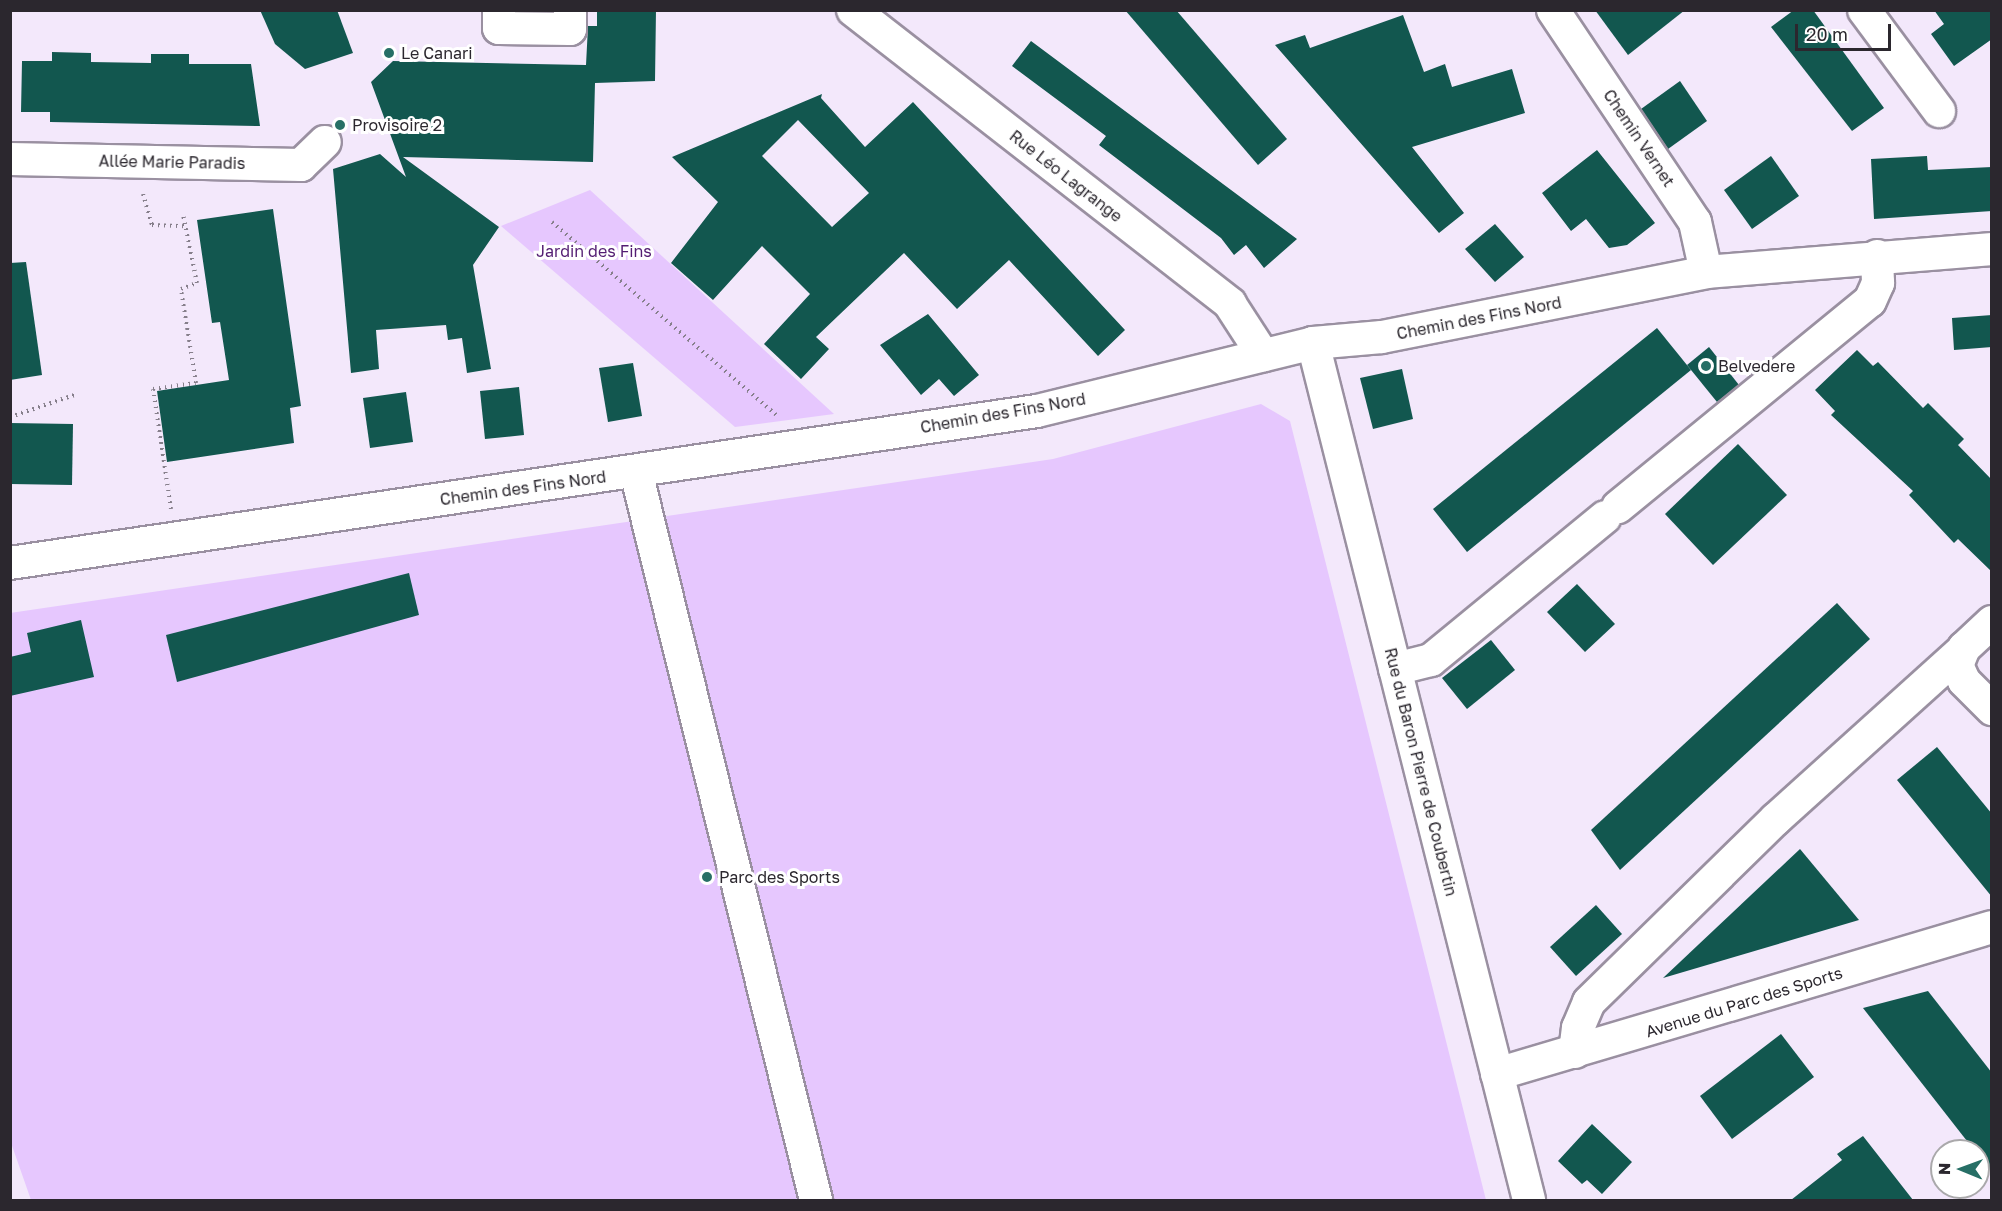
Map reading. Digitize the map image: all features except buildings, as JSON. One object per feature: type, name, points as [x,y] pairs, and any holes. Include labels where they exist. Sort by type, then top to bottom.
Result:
[{"type":"street","points":[[499,10],[499,28],[570,29],[570,10]]},
{"type":"street","name":"Rue Léo Lagrange","points":[[853,10],[1230,304],[1263,355]]},
{"type":"street","name":"Chemin Vernet","points":[[1553,10],[1695,222],[1706,272]]},
{"type":"street","points":[[1864,10],[1939,111]]},
{"type":"street","name":"Allée Marie Paradis","points":[[10,159],[301,165],[325,142]]},
{"type":"street","name":"Chemin des Fins Nord","points":[[10,563],[1037,411],[1313,343],[1382,337],[1706,272],[1877,256],[1992,249]]},
{"type":"street","points":[[1395,669],[1431,660],[1863,307],[1876,293],[1877,256]]},
{"type":"street","name":"Rue du Baron Pierre de Coubertin","points":[[1313,343],[1529,1200]]},
{"type":"street","points":[[636,472],[816,1200]]},
{"type":"street","points":[[1575,1052],[1578,1028],[1589,1002],[1776,819],[1992,622]]},
{"type":"street","points":[[1960,653],[1959,673],[1992,709]]},
{"type":"street","name":"Avenue du Parc des Sports","points":[[1497,1074],[1992,927]]},
{"type":"path","points":[[133,161],[152,225],[185,226]]},
{"type":"path","points":[[176,539],[153,389],[196,383],[182,289],[197,283],[183,215]]},
{"type":"path","points":[[552,222],[748,390]]},
{"type":"path","points":[[10,417],[77,394]]},
{"type":"green space","name":"Jardin des Fins","points":[[590,190],[834,414],[735,427],[501,226]]},
{"type":"green space","name":"Parc des Sports","points":[[1261,404],[1290,421],[1486,1200],[31,1200],[10,1140],[10,613],[1053,459]]},
{"type":"place","name":"Le Canari","points":[[389,53]]},
{"type":"place","name":"Provisoire 2","points":[[340,125]]},
{"type":"place","name":"Belvedere","points":[[1706,366]]},
{"type":"place","name":"Parc des Sports","points":[[707,877]]}]
